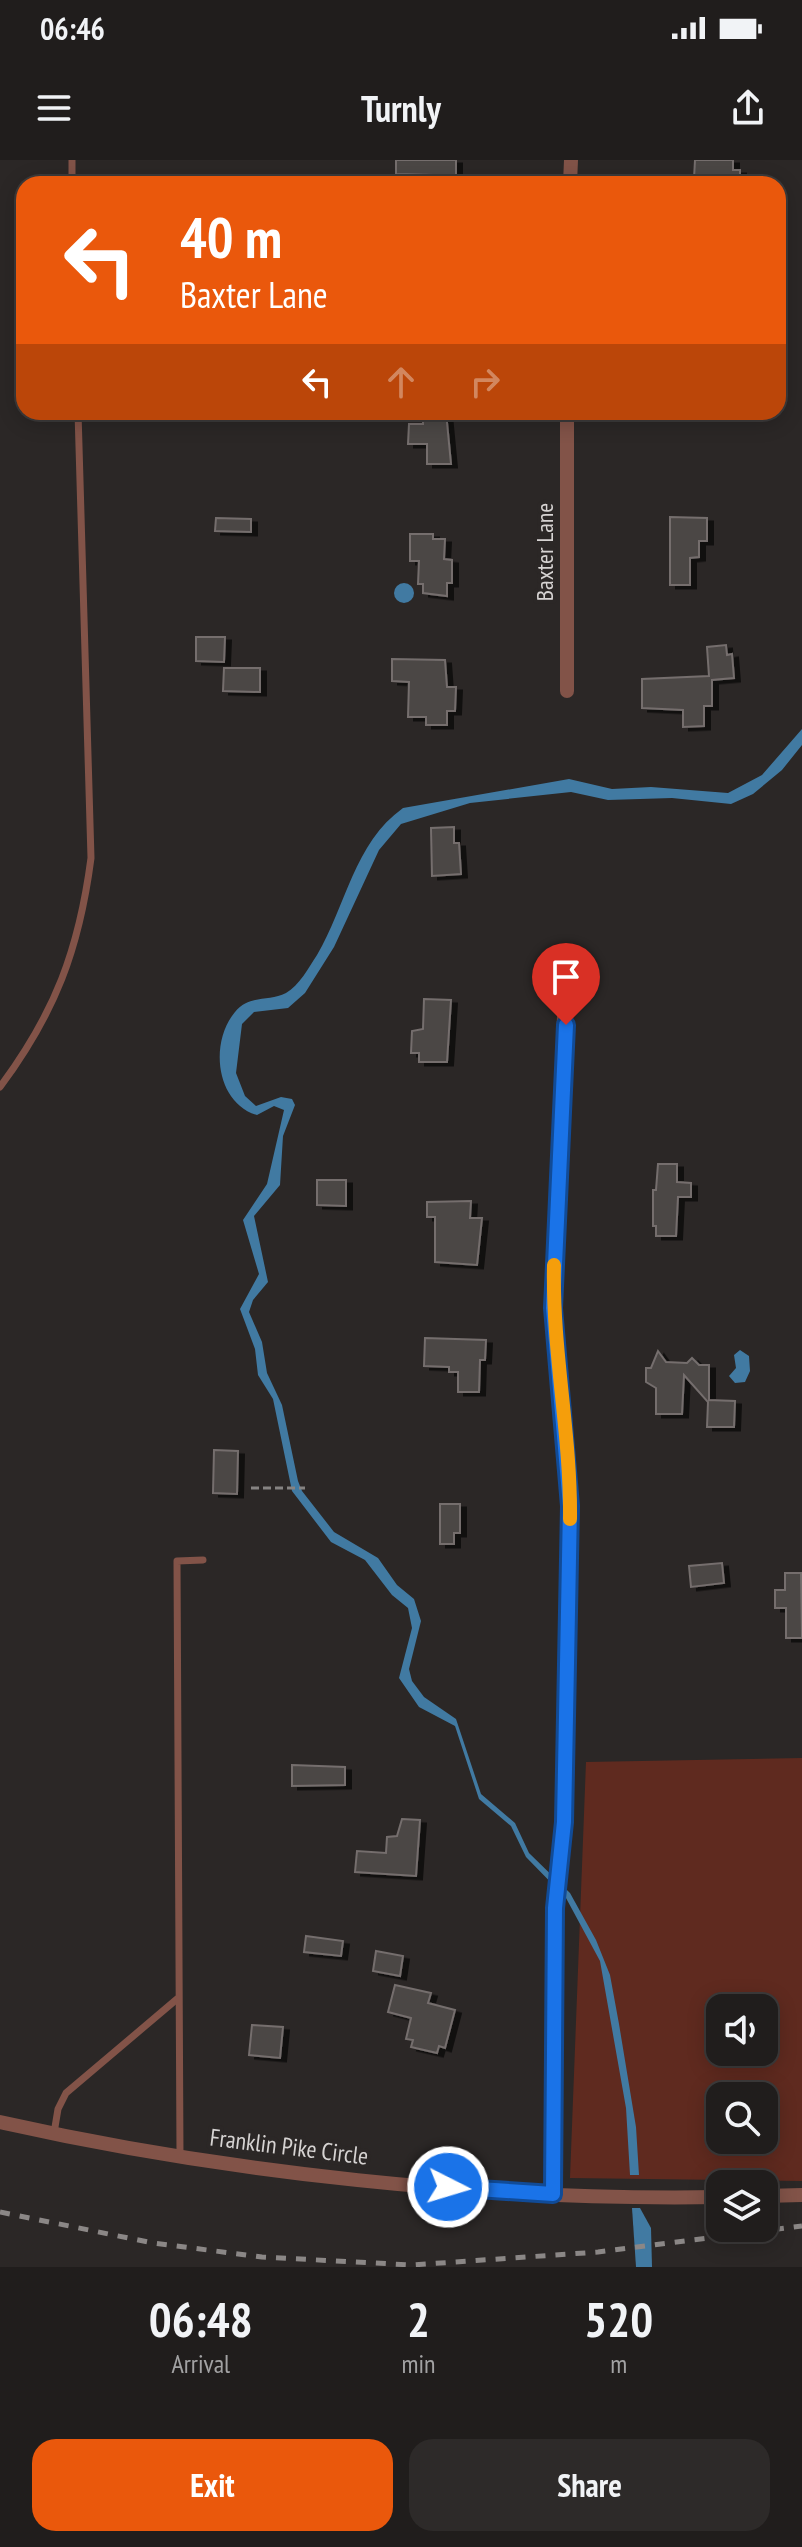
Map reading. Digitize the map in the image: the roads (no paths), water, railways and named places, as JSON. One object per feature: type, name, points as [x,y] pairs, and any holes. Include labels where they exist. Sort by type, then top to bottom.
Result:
[{"type":"street","name":"Baxter Lane","points":[[567,420],[567,691]]},
{"type":"street","points":[[553,2194],[556,1893],[564,1822],[570,1506],[553,1308],[565,989]]},
{"type":"street","name":"Franklin Pike Circle","points":[[0,2122],[180,2155],[334,2175],[553,2194],[706,2197]]},
{"type":"street","points":[[778,2196],[802,2195]]},
{"type":"lane","points":[[0,1087],[38,1034],[62,985],[84,908],[91,858],[78,420]]},
{"type":"lane","points":[[180,2155],[177,1561],[203,1560]]},
{"type":"lane","points":[[54,2133],[58,2109],[66,2093],[177,1999]]},
{"type":"water","points":[[404,583],[411,586],[414,593],[411,600],[404,603],[397,600],[394,593],[397,586]]},
{"type":"water","points":[[802,729],[802,745],[782,770],[753,794],[731,804],[672,798],[608,800],[571,792],[470,803],[401,824],[379,850],[334,947],[305,993],[288,1008],[254,1012],[242,1024],[236,1073],[245,1096],[256,1106],[281,1097],[292,1099],[295,1105],[283,1136],[280,1185],[254,1216],[268,1282],[253,1300],[249,1312],[262,1342],[267,1373],[282,1405],[298,1481],[302,1491],[334,1532],[378,1558],[397,1585],[414,1599],[421,1621],[409,1669],[412,1681],[424,1697],[456,1719],[481,1794],[515,1823],[529,1853],[570,1893],[596,1940],[610,1975],[636,2127],[639,2175],[630,2175],[626,2108],[600,1961],[566,1898],[526,1857],[511,1826],[479,1799],[455,1726],[419,1707],[399,1678],[412,1628],[408,1608],[392,1595],[365,1560],[331,1542],[292,1491],[273,1399],[258,1375],[255,1349],[240,1309],[259,1274],[243,1220],[267,1184],[284,1110],[274,1106],[257,1115],[243,1108],[225,1085],[220,1055],[227,1025],[241,1006],[253,1000],[286,993],[303,976],[327,936],[362,857],[386,822],[403,808],[569,779],[612,789],[651,787],[728,793],[762,775]]},
{"type":"water","points":[[740,1350],[749,1356],[750,1371],[745,1382],[735,1383],[729,1376],[736,1368],[734,1355]]},
{"type":"water","points":[[632,2208],[640,2208],[651,2228],[652,2267],[636,2267]]},
{"type":"railway","points":[[0,2212],[153,2243],[262,2257],[412,2265],[598,2252],[802,2226]]}]
